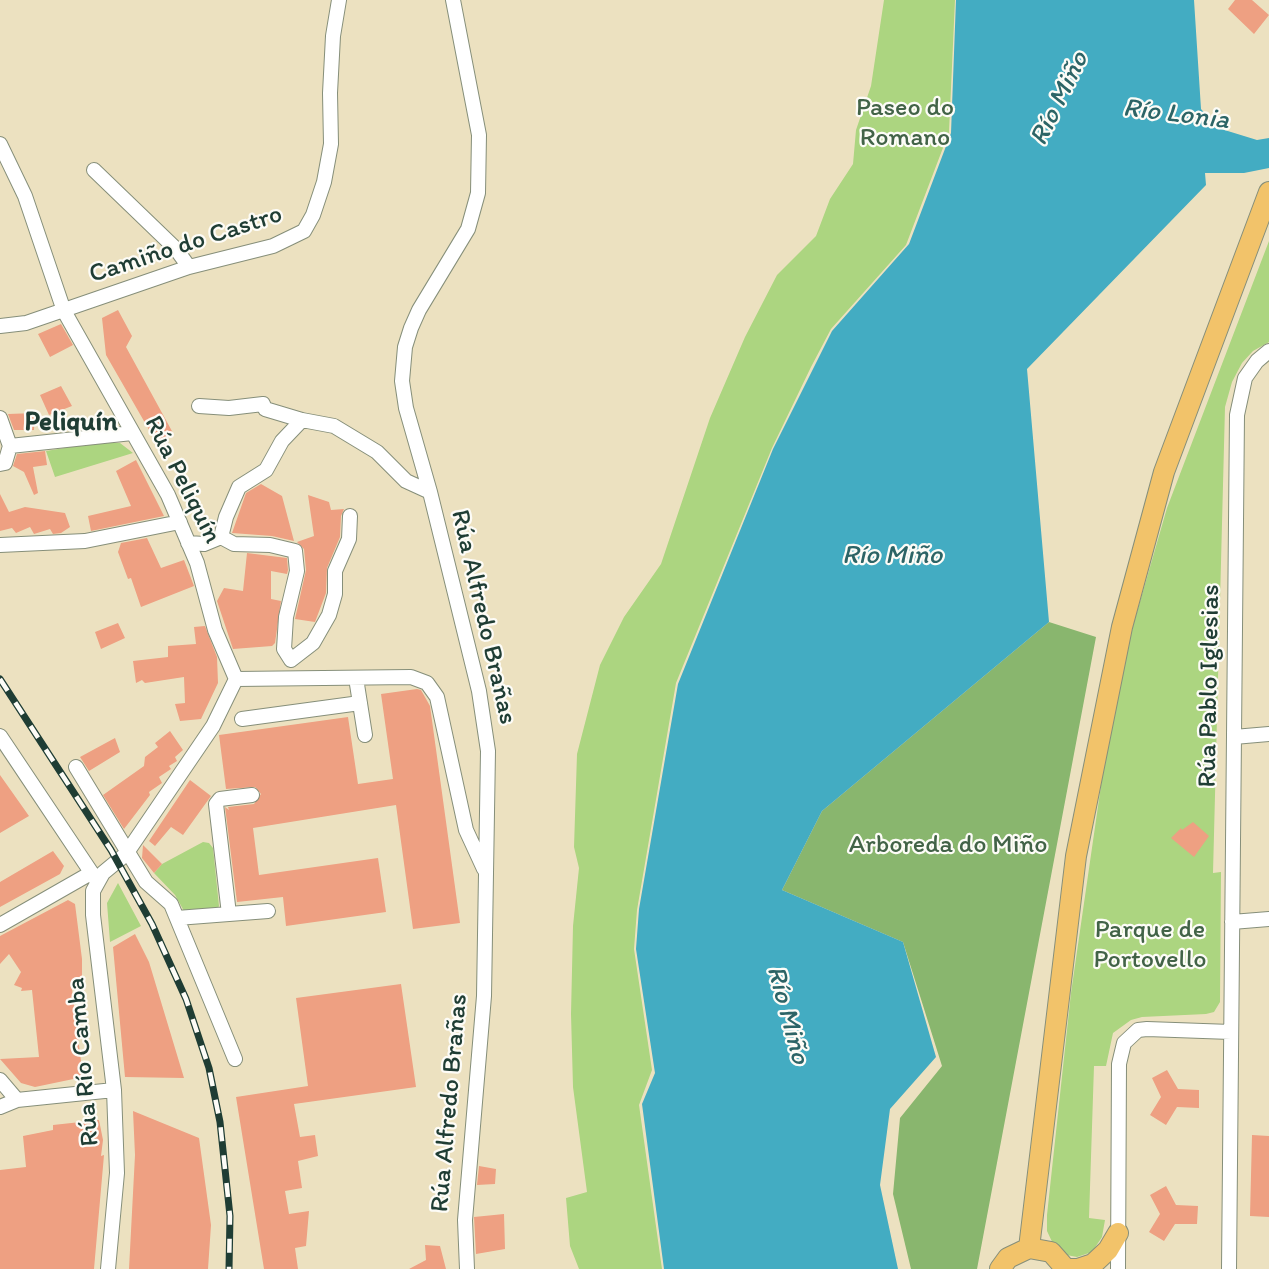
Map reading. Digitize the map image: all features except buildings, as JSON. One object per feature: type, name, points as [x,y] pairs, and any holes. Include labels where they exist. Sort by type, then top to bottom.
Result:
[{"type":"highway","points":[[1029,1248],[1077,855],[1122,627],[1164,472],[1269,192]]},
{"type":"highway","points":[[1000,1269],[1008,1258],[1029,1248],[1051,1252],[1066,1269],[1078,1269],[1093,1264],[1108,1250],[1118,1233]]},
{"type":"street","name":"Camiño do Castro","points":[[0,326],[26,323],[189,267],[273,246],[304,231],[313,215],[324,182],[331,144],[330,93],[333,36],[339,0]]},
{"type":"street","name":"Rúa Alfredo Brañas","points":[[453,0],[479,135],[480,175],[468,229],[418,310],[405,347],[402,365],[406,408],[430,492],[484,718],[489,779],[484,996],[464,1238],[466,1269]]},
{"type":"street","name":"Rúa Peliquín","points":[[0,144],[25,196],[64,310],[168,495],[180,522],[197,563],[215,630],[236,679]]},
{"type":"street","points":[[94,170],[177,249],[189,267]]},
{"type":"street","name":"Rúa Pablo Iglesias","points":[[1229,1269],[1237,415],[1245,378],[1257,361],[1269,351]]},
{"type":"street","points":[[199,406],[229,408],[263,404],[265,409],[305,421],[334,426],[377,452],[406,481],[430,492]]},
{"type":"street","points":[[0,418],[10,446],[5,463],[0,464]]},
{"type":"street","points":[[221,537],[226,517],[239,487],[266,470],[282,441],[302,420],[305,421]]},
{"type":"street","points":[[10,446],[132,433]]},
{"type":"street","points":[[284,680],[291,660],[313,643],[329,615],[335,594],[335,571],[349,539],[350,516]]},
{"type":"street","points":[[0,545],[41,545],[85,541],[180,522]]},
{"type":"street","points":[[188,543],[204,544],[221,537]]},
{"type":"street","points":[[221,537],[234,544],[270,545],[295,551],[297,571],[286,617],[284,649],[291,660]]},
{"type":"street","points":[[0,925],[94,877],[128,851],[213,726],[236,679],[411,677],[427,683],[434,690],[466,830],[486,874]]},
{"type":"street","points":[[356,678],[365,735]]},
{"type":"street","points":[[242,719],[360,703]]},
{"type":"street","points":[[1234,737],[1269,734]]},
{"type":"street","points":[[2,745],[94,877]]},
{"type":"street","points":[[76,767],[146,882],[171,904],[235,1059]]},
{"type":"street","points":[[229,914],[216,804],[220,799],[252,795]]},
{"type":"street","name":"Rúa Río Camba","points":[[94,877],[93,915],[114,1090],[117,1173],[108,1269]]},
{"type":"street","points":[[177,918],[268,911]]},
{"type":"street","points":[[1232,922],[1269,919]]},
{"type":"street","points":[[1118,1269],[1119,1064],[1124,1043],[1130,1035],[1147,1029],[1231,1032]]},
{"type":"street","points":[[0,1080],[17,1100]]},
{"type":"street","points":[[0,1107],[17,1100],[114,1090]]},
{"type":"green space","name":"Paseo do Romano","points":[[884,0],[955,0],[949,132],[906,245],[831,329],[811,367],[772,448],[676,683],[637,910],[634,949],[652,1070],[639,1105],[662,1269],[579,1269],[570,1246],[566,1198],[587,1192],[573,1087],[571,1014],[573,926],[579,868],[574,847],[577,754],[600,665],[624,617],[661,564],[710,418],[745,337],[777,275],[816,236],[830,199],[853,164],[856,130],[871,86]]},
{"type":"green space","name":"Parque de Portovello","points":[[1269,241],[1269,342],[1253,351],[1242,363],[1232,382],[1225,407],[1213,873],[1221,872],[1220,1002],[1214,1012],[1142,1017],[1131,1020],[1113,1033],[1106,1066],[1094,1066],[1089,1218],[1105,1220],[1102,1237],[1092,1252],[1077,1257],[1061,1254],[1054,1246],[1047,1231],[1047,1215],[1071,993],[1106,751],[1133,626],[1167,508]]},
{"type":"green space","points":[[95,443],[120,443],[133,453],[55,477],[46,451]]},
{"type":"green space","name":"Arboreda do Miño","points":[[1049,622],[1096,637],[977,1269],[911,1269],[893,1194],[900,1118],[942,1066],[903,942],[782,890],[822,811]]},
{"type":"green space","points":[[203,842],[209,843],[213,848],[219,906],[217,909],[184,911],[175,895],[154,873],[162,864]]},
{"type":"green space","points":[[118,883],[141,926],[110,942],[107,903]]},
{"type":"water","name":"Río Miño","points":[[956,0],[1194,0],[1201,109],[1218,128],[1257,140],[1269,138],[1269,168],[1244,173],[1205,173],[1206,185],[1027,369],[1049,622],[822,811],[782,890],[903,942],[936,1057],[890,1109],[880,1185],[898,1269],[664,1269],[642,1104],[655,1073],[636,949],[639,909],[678,684],[773,449],[832,331],[909,244],[951,133]]},
{"type":"railway","points":[[0,679],[111,850],[152,924],[186,999],[209,1068],[220,1122],[230,1216],[229,1269]]},
{"type":"district","name":"Peliquín","points":[[71,423]]},
{"type":"water label","name":"Río Lonia","points":[[1176,115]]}]
